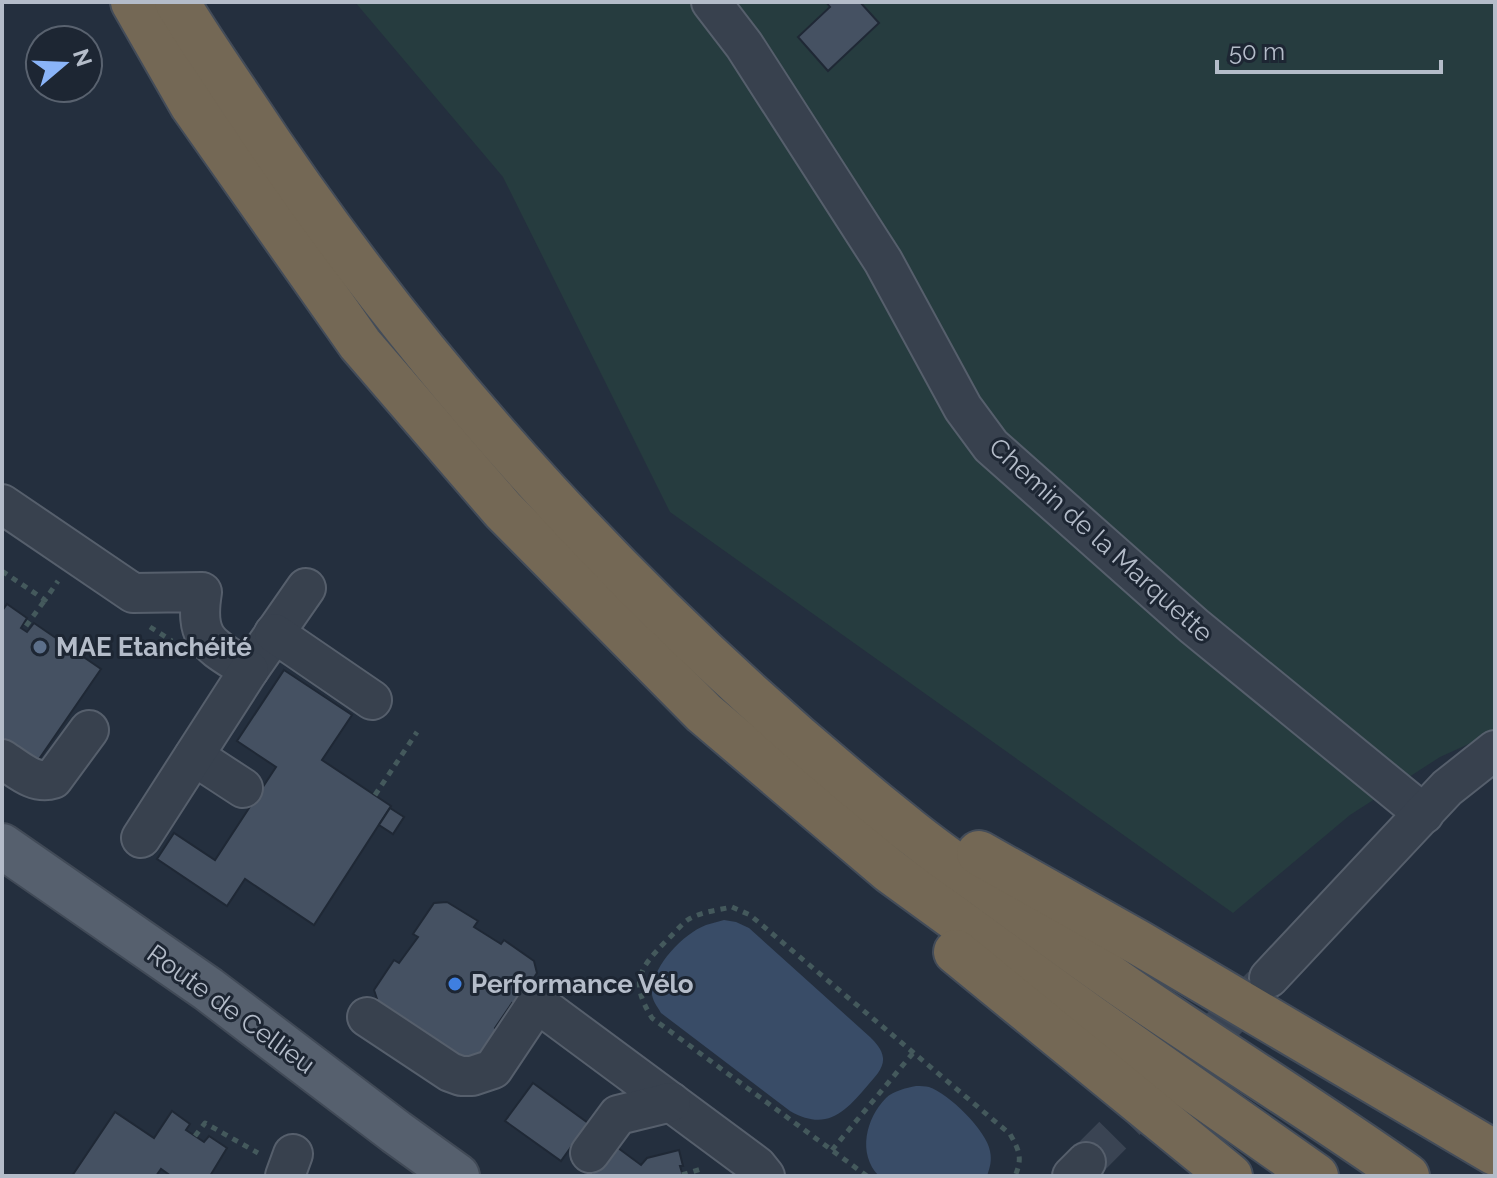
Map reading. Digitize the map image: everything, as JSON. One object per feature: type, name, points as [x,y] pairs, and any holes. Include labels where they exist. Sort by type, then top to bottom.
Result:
[{"type":"highway","points":[[133,2],[192,105],[360,344],[503,510],[704,713],[890,871],[1316,1176]]},
{"type":"highway","points":[[177,2],[347,254],[424,351],[512,455],[701,648],[792,732],[907,829],[1112,979],[1407,1176]]},
{"type":"highway","points":[[907,829],[985,855],[1495,1153]]},
{"type":"highway","points":[[890,871],[919,923],[1230,1176]]},
{"type":"main road","name":"Route de Cellieu","points":[[2,846],[208,989],[457,1176]]},
{"type":"street","name":"Chemin de la Marquette","points":[[711,2],[744,45],[883,261],[963,408],[991,446],[1194,626],[1424,814]]},
{"type":"street","points":[[5,513],[133,593],[202,592],[199,613],[202,631],[209,643],[249,670]]},
{"type":"street","points":[[141,838],[249,670],[306,588]]},
{"type":"street","points":[[274,633],[372,700]]},
{"type":"street","points":[[2,759],[36,780],[45,782],[53,779],[89,730]]},
{"type":"street","points":[[1269,978],[1447,788],[1495,750]]},
{"type":"street","points":[[194,756],[243,788]]},
{"type":"street","points":[[367,1017],[450,1072],[472,1076],[493,1069],[552,1001],[671,1102],[757,1166],[765,1176]]},
{"type":"street","points":[[590,1153],[618,1115],[671,1102]]},
{"type":"path","points":[[2,571],[45,600]]},
{"type":"path","points":[[26,626],[61,577]]},
{"type":"path","points":[[375,795],[417,732]]},
{"type":"path","points":[[867,1176],[652,1018],[641,1000],[641,972],[650,957],[688,919],[732,907],[750,915],[1010,1134],[1019,1151],[1015,1176]]},
{"type":"path","points":[[832,1150],[913,1053]]},
{"type":"path","points":[[195,1136],[205,1123],[288,1166]]},
{"type":"path","points":[[682,1175],[701,1169]]},
{"type":"green space","points":[[355,2],[1495,2],[1495,732],[1440,757],[1350,815],[1233,913],[670,512],[503,177]]},
{"type":"water","points":[[724,920],[749,928],[880,1049],[883,1062],[878,1072],[843,1111],[815,1120],[790,1111],[661,1013],[656,1005],[652,994],[654,981],[663,961],[688,935]]},
{"type":"water","points":[[916,1086],[937,1091],[956,1105],[982,1133],[990,1151],[987,1176],[879,1176],[872,1167],[866,1147],[873,1116],[886,1098]]},
{"type":"building","points":[[826,2],[860,2],[879,23],[828,71],[798,37],[830,7]]},
{"type":"building","points":[[7,604],[27,618],[21,628],[27,632],[34,623],[101,669],[37,762],[2,738],[2,611]]},
{"type":"building","points":[[284,670],[352,715],[322,760],[391,806],[314,925],[245,879],[227,906],[157,859],[174,833],[215,860],[276,767],[237,741]]},
{"type":"building","points":[[390,808],[404,817],[393,834],[379,825]]},
{"type":"building","points":[[447,902],[478,921],[474,927],[501,944],[504,940],[534,961],[537,973],[516,1005],[512,1003],[495,1028],[498,1032],[479,1059],[466,1063],[379,1005],[374,990],[394,960],[399,963],[418,937],[413,934],[434,903]]},
{"type":"building","points":[[533,1083],[588,1123],[561,1161],[505,1121]]},
{"type":"building","points":[[172,1111],[190,1124],[186,1130],[204,1142],[209,1136],[227,1148],[210,1176],[171,1176],[161,1169],[156,1176],[72,1176],[115,1112],[154,1138]]},
{"type":"building","points":[[614,1145],[641,1165],[647,1158],[679,1150],[683,1176],[592,1176]]},
{"type":"tunnel","points":[[1086,1162],[1262,985]]},
{"type":"place","name":"MAE Etanchéité","points":[[40,647]]},
{"type":"place","name":"Performance Vélo","points":[[455,984]]}]
